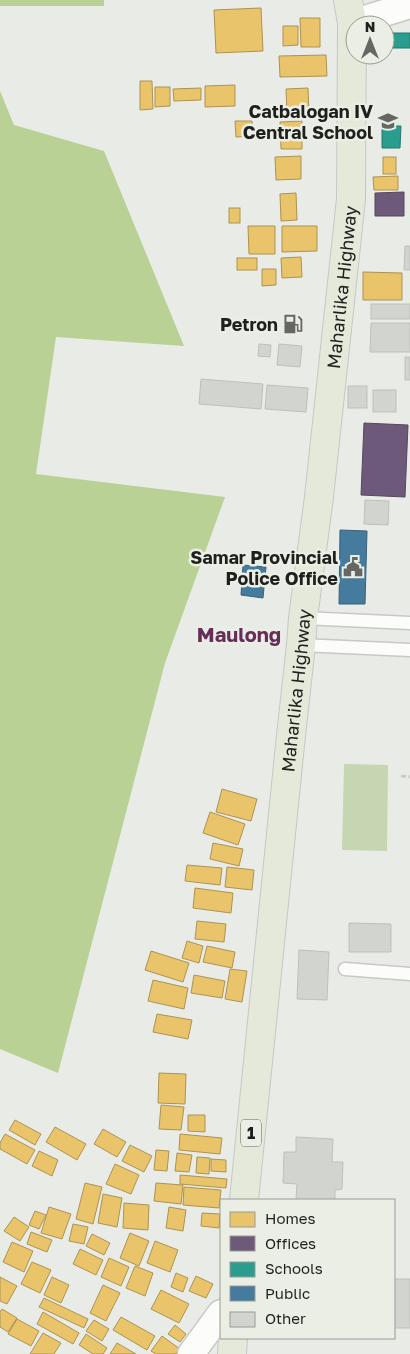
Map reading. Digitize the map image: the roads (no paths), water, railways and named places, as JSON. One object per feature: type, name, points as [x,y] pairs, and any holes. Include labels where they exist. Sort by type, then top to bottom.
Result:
[{"type":"highway","name":"Maharlika Highway","points":[[244,1199],[303,618],[319,497],[351,199],[350,12]]},
{"type":"highway","points":[[232,1354],[233,1339]]},
{"type":"street","points":[[350,12],[410,6]]},
{"type":"street","points":[[191,1354],[220,1314]]},
{"type":"lane","points":[[303,618],[410,623]]},
{"type":"lane","points":[[301,645],[410,650]]},
{"type":"lane","points":[[346,969],[410,974]]},
{"type":"place","name":"Catbalogan IV Central School","points":[[388,121]]},
{"type":"place","name":"Petron","points":[[293,324]]},
{"type":"place","name":"Samar Provincial Police Office","points":[[353,567]]},
{"type":"district","name":"Maulong","points":[[239,634]]}]
